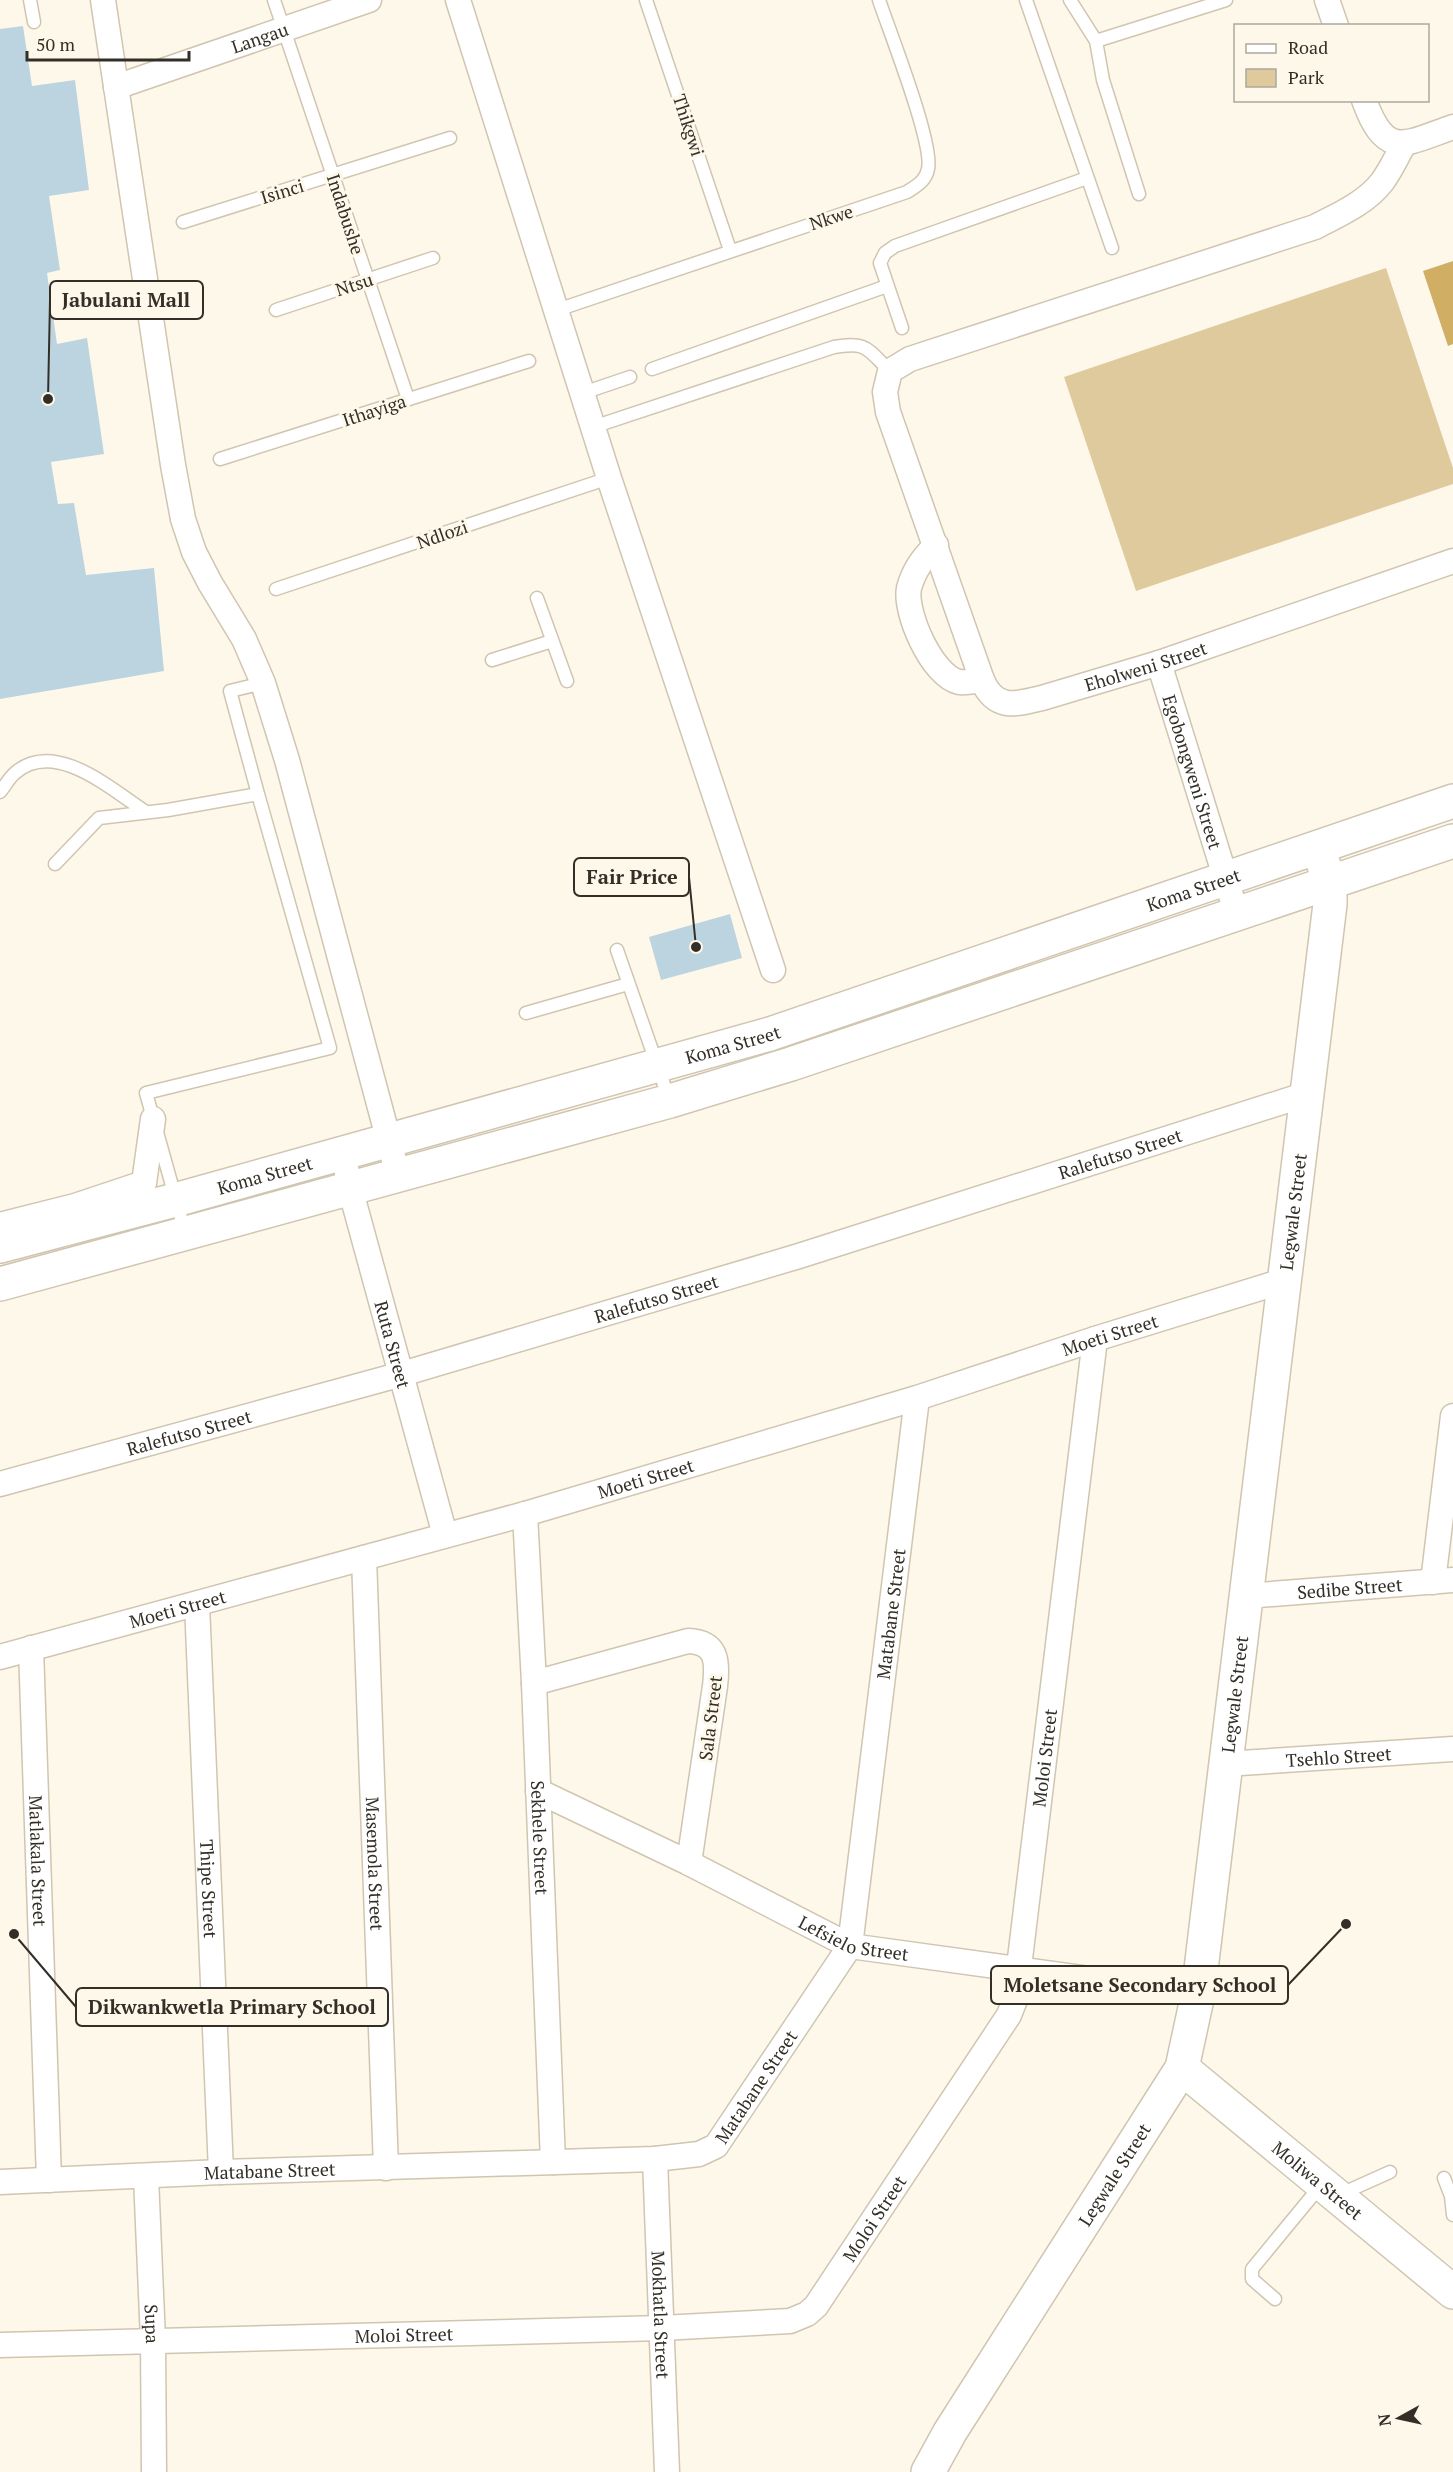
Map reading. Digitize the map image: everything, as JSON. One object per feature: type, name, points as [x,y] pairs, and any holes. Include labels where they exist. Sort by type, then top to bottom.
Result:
[{"type":"main road","name":"Koma Street","points":[[0,1246],[174,1200],[770,1034],[1453,801]]},
{"type":"main road","name":"Koma Street","points":[[0,1284],[670,1101],[866,1041],[1453,841]]},
{"type":"main road","name":"Legwale Street","points":[[928,2472],[957,2422],[1182,2068],[1198,1994],[1224,1764],[1286,1280],[1330,904],[1330,883],[1318,848]]},
{"type":"main road","name":"Moliwa Street","points":[[1182,2068],[1453,2292]]},
{"type":"street","points":[[103,0],[172,465],[183,519],[194,552],[244,639],[263,683],[287,760],[398,1175]]},
{"type":"street","name":"Langau","points":[[116,87],[369,0]]},
{"type":"street","points":[[458,0],[609,478],[773,970]]},
{"type":"street","points":[[1327,0],[1335,24]]},
{"type":"street","points":[[1365,102],[1372,123],[1391,141],[1404,144],[1453,127]]},
{"type":"street","points":[[890,370],[910,359],[1315,227],[1344,212],[1371,193],[1382,182],[1404,144]]},
{"type":"street","name":"Eholweni Street","points":[[890,370],[885,392],[888,412],[982,680],[988,695],[1004,703],[1022,703],[1159,663],[1453,561]]},
{"type":"street","points":[[936,545],[919,562],[913,576],[909,591],[912,615],[928,654],[942,673],[958,682],[982,680]]},
{"type":"street","name":"Egobongweni Street","points":[[1159,663],[1237,915]]},
{"type":"street","name":"Ralefutso Street","points":[[0,1484],[402,1374],[799,1257],[1307,1094]]},
{"type":"street","points":[[0,1225],[75,1206],[144,1184],[153,1119]]},
{"type":"street","name":"Ruta Street","points":[[343,1153],[350,1188],[445,1535]]},
{"type":"street","name":"Moeti Street","points":[[0,1657],[525,1514],[916,1398],[1095,1339],[1286,1280]]},
{"type":"street","name":"Moloi Street","points":[[0,2345],[662,2328],[790,2321],[807,2314],[816,2306],[1009,2015],[1016,2000],[1095,1339]]},
{"type":"street","name":"Matabane Street","points":[[0,2182],[220,2172],[655,2159],[699,2154],[711,2150],[720,2142],[850,1946],[916,1398]]},
{"type":"street","points":[[1443,1581],[1453,1416]]},
{"type":"street","name":"Sekhele Street","points":[[525,1514],[553,2162]]},
{"type":"street","name":"Masemola Street","points":[[364,1558],[386,2168]]},
{"type":"street","name":"Sedibe Street","points":[[1246,1596],[1443,1581]]},
{"type":"street","name":"Thipe Street","points":[[197,1604],[220,2172]]},
{"type":"street","name":"Sala Street","points":[[534,1683],[688,1641],[702,1643],[711,1650],[716,1662],[716,1686],[689,1863]]},
{"type":"street","name":"Matlakala Street","points":[[30,1648],[49,2180]]},
{"type":"street","name":"Tsehlo Street","points":[[1224,1764],[1453,1749]]},
{"type":"street","name":"Lefsielo Street","points":[[538,1791],[689,1863],[850,1946],[1198,1994]]},
{"type":"street","name":"Mokhatla Street","points":[[655,2159],[667,2472]]},
{"type":"street","name":"Supa","points":[[146,2177],[153,2340],[154,2472]]},
{"type":"lane","points":[[30,0],[34,22]]},
{"type":"lane","name":"Indabushe","points":[[274,0],[408,399]]},
{"type":"lane","name":"Thikgwi","points":[[646,0],[730,250]]},
{"type":"lane","name":"Nkwe","points":[[557,310],[907,192],[920,183],[925,176],[929,160],[927,141],[879,0]]},
{"type":"lane","points":[[1026,0],[1112,248]]},
{"type":"lane","points":[[1070,0],[1096,41],[1106,89],[1139,194]]},
{"type":"lane","points":[[1096,41],[1226,0]]},
{"type":"lane","name":"Isinci","points":[[183,222],[450,138]]},
{"type":"lane","points":[[902,328],[880,263],[885,253],[895,246],[1087,178]]},
{"type":"lane","name":"Ntsu","points":[[276,310],[433,258]]},
{"type":"lane","points":[[651,369],[887,286]]},
{"type":"lane","points":[[594,427],[834,347],[860,344],[890,370]]},
{"type":"lane","name":"Ithayiga","points":[[220,459],[529,361]]},
{"type":"lane","points":[[583,393],[630,377]]},
{"type":"lane","name":"Ndlozi","points":[[276,590],[609,478]]},
{"type":"lane","points":[[537,598],[567,681]]},
{"type":"lane","points":[[492,660],[552,640]]},
{"type":"lane","points":[[186,1233],[174,1200],[146,1093],[330,1048],[230,691],[263,683]]},
{"type":"lane","points":[[0,792],[14,774],[22,768],[53,760],[82,770],[146,812]]},
{"type":"lane","points":[[56,864],[99,818],[258,794]]},
{"type":"lane","points":[[617,950],[670,1101]]},
{"type":"lane","points":[[526,1013],[628,984]]},
{"type":"lane","points":[[1275,2299],[1252,2279],[1252,2268],[1329,2190],[1390,2172]]},
{"type":"lane","points":[[1444,2178],[1451,2196],[1453,2215]]},
{"type":"green space","points":[[1386,268],[1453,468],[1453,484],[1136,591],[1064,377]]},
{"type":"shaded area","points":[[1453,261],[1453,344],[1448,346],[1423,271]]},
{"type":"building","points":[[23,26],[32,86],[75,80],[89,190],[49,196],[60,270],[47,273],[57,344],[87,338],[104,454],[51,462],[58,504],[74,503],[86,575],[154,568],[164,671],[0,699],[0,29]]},
{"type":"building","points":[[730,914],[742,958],[661,980],[649,937]]},
{"type":"place","name":"Jabulani Mall","points":[[48,399]]},
{"type":"place","name":"Fair Price","points":[[696,947]]},
{"type":"place","name":"Moletsane Secondary School","points":[[1346,1924]]},
{"type":"place","name":"Dikwankwetla Primary School","points":[[14,1934]]}]
